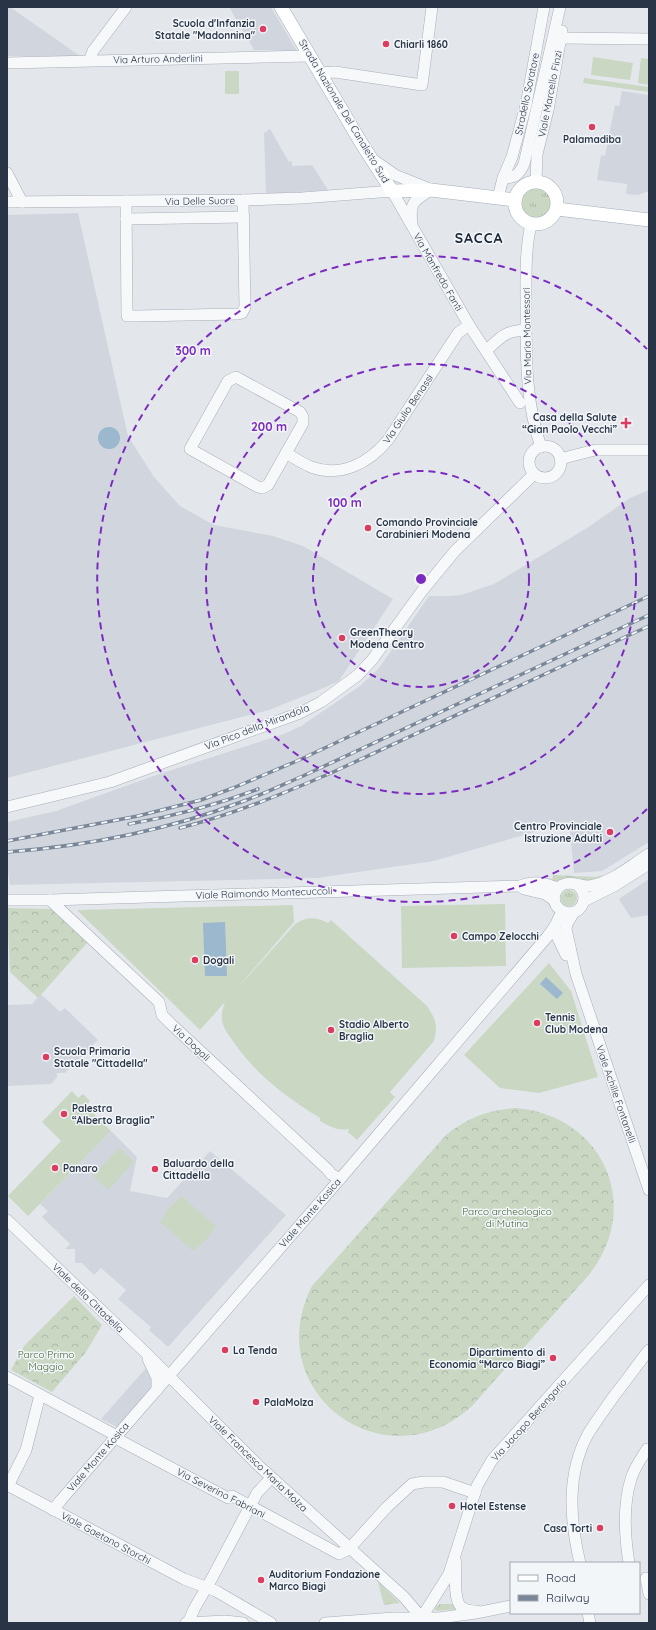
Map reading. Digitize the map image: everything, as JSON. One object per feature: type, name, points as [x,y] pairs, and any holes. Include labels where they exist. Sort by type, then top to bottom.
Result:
[{"type":"main road","name":"Strada Nazionale Del Canaletto Sud","points":[[281,7],[360,141],[392,191],[431,190],[515,200]]},
{"type":"main road","points":[[536,182],[544,183],[552,189],[557,198],[557,209],[548,220],[539,224],[531,224],[520,217],[516,209],[515,200],[521,188],[528,183],[536,182]]},
{"type":"main road","points":[[557,209],[649,220]]},
{"type":"street","points":[[90,60],[90,56],[126,7]]},
{"type":"street","points":[[320,73],[335,72],[422,85],[432,7]]},
{"type":"street","name":"Stradello Soratore","points":[[498,198],[512,157],[526,105],[544,7]]},
{"type":"street","name":"Stradello Soratore","points":[[504,178],[517,176],[524,164],[560,7]]},
{"type":"street","name":"Viale Marcello Finzi","points":[[536,182],[537,154],[548,110],[566,7]]},
{"type":"street","points":[[560,38],[649,40]]},
{"type":"street","name":"Via Arturo Anderlini","points":[[7,62],[310,56]]},
{"type":"street","points":[[372,158],[385,170],[431,190]]},
{"type":"street","points":[[7,174],[22,202]]},
{"type":"street","points":[[413,227],[411,215],[412,206],[418,198],[431,190]]},
{"type":"street","name":"Via Delle Suore","points":[[7,202],[243,200],[302,198],[392,191]]},
{"type":"street","name":"Via Manfredo Fanti","points":[[392,191],[469,325],[520,403]]},
{"type":"street","points":[[126,201],[127,316],[137,316],[242,313],[244,307],[243,200]]},
{"type":"street","points":[[126,219],[244,217]]},
{"type":"street","name":"Via Maria Montessori","points":[[531,224],[526,250],[526,330],[530,402],[535,429],[541,447]]},
{"type":"street","name":"Via Giulio Benassi","points":[[286,453],[303,463],[321,470],[348,469],[366,461],[388,440],[458,333],[469,325]]},
{"type":"street","points":[[486,351],[505,334],[511,331],[526,330]]},
{"type":"street","points":[[236,377],[302,414],[303,423],[286,453],[268,485],[262,488],[190,449],[228,381],[236,377]]},
{"type":"street","points":[[541,447],[553,449],[560,458],[560,467],[555,474],[547,478],[542,478],[534,474],[530,467],[530,458],[534,451],[541,447]]},
{"type":"street","points":[[560,458],[596,450],[649,450]]},
{"type":"street","name":"Via Pico della Mirandola","points":[[7,807],[110,782],[300,713],[321,702],[358,675],[372,660],[422,590],[455,551],[534,474]]},
{"type":"street","points":[[576,884],[583,891],[584,901],[582,906],[570,913],[562,911],[556,905],[554,900],[558,888],[566,883],[576,884],[587,886],[611,879],[649,854]]},
{"type":"street","points":[[584,901],[614,886],[649,864]]},
{"type":"street","name":"Viale Raimondo Montecuccoli","points":[[7,900],[520,886],[526,883],[537,882],[558,888]]},
{"type":"street","name":"Viale Raimondo Montecuccoli","points":[[520,886],[524,889],[545,894],[554,900]]},
{"type":"street","name":"Via Dogali","points":[[50,900],[159,1002],[162,1015],[171,1024],[331,1174],[340,1179]]},
{"type":"street","name":"Viale Monte Kosica","points":[[53,1510],[340,1179],[547,937],[555,926],[562,911]]},
{"type":"street","name":"Viale Achille Fontanelli","points":[[574,912],[567,924],[566,929],[576,974],[644,1163],[649,1190]]},
{"type":"street","name":"Viale Achille Fontanelli","points":[[555,926],[561,946],[576,974]]},
{"type":"street","name":"Viale della Cittadella","points":[[7,1220],[169,1376]]},
{"type":"street","name":"Via Jacopo Berengario","points":[[421,1621],[446,1581],[482,1476],[499,1452],[649,1285]]},
{"type":"street","points":[[142,1349],[154,1372],[158,1384],[157,1390]]},
{"type":"street","points":[[580,1562],[574,1534],[571,1503],[572,1484],[576,1466],[588,1434],[649,1350]]},
{"type":"street","name":"Viale Francesco Maria Molza","points":[[169,1376],[271,1478],[349,1549]]},
{"type":"street","name":"Via Severino Fabriani","points":[[7,1377],[117,1436],[121,1441],[134,1448],[228,1498],[232,1496],[339,1554],[349,1549]]},
{"type":"street","points":[[8,1485],[26,1450],[40,1395]]},
{"type":"street","points":[[629,1562],[626,1540],[628,1490],[634,1471],[647,1449],[649,1449]]},
{"type":"street","points":[[187,1623],[257,1493],[271,1478]]},
{"type":"street","points":[[421,1621],[404,1597],[349,1549],[410,1485],[417,1482],[443,1482],[475,1493]]},
{"type":"street","name":"Viale Gaetano Storchi","points":[[8,1485],[184,1579],[216,1591],[271,1623]]},
{"type":"street","points":[[456,1554],[456,1593],[458,1602],[464,1609],[487,1611]]},
{"type":"street","points":[[645,1578],[649,1594]]},
{"type":"street","points":[[325,1623],[360,1622],[379,1618],[421,1621],[510,1606]]},
{"type":"street","points":[[187,1623],[225,1621],[243,1623]]},
{"type":"shaded area","points":[[7,7],[10,7],[80,56],[7,56]]},
{"type":"shaded area","name":"Scuola d'Infanzia Statale \"Madonnina\"","points":[[229,7],[271,7],[297,51],[254,50]]},
{"type":"shaded area","points":[[622,91],[649,95],[649,191],[638,195],[626,194],[627,184],[597,180],[601,155],[605,156],[615,105],[619,106]]},
{"type":"shaded area","points":[[270,129],[289,162],[292,161],[292,166],[312,165],[328,190],[266,194],[264,133]]},
{"type":"shaded area","points":[[78,213],[128,436],[154,477],[180,506],[214,525],[273,536],[303,546],[393,599],[339,681],[269,710],[7,778],[7,215]]},
{"type":"shaded area","points":[[649,490],[649,842],[602,871],[574,873],[569,822],[434,861],[317,878],[10,885],[7,866],[7,822],[56,811],[156,775],[284,734],[301,726],[360,686],[379,668],[429,596],[461,595],[494,584],[587,528],[630,498]]},
{"type":"shaded area","points":[[649,879],[649,915],[631,918],[619,899]]},
{"type":"shaded area","name":"Scuola Primaria Statale \"Cittadella\"","points":[[41,994],[60,1012],[65,1008],[98,1040],[65,1073],[57,1073],[57,1077],[51,1084],[7,1086],[7,1005],[32,1004]]},
{"type":"shaded area","points":[[111,1131],[137,1157],[130,1191],[167,1198],[210,1151],[286,1215],[168,1347],[149,1330],[151,1327],[118,1299],[126,1290],[101,1268],[94,1275],[82,1263],[75,1263],[75,1249],[65,1249],[70,1244],[42,1217],[48,1211],[40,1204]]},
{"type":"shaded area","points":[[147,1367],[155,1384],[117,1427],[101,1419]]},
{"type":"green space","points":[[593,57],[633,63],[630,80],[591,75]]},
{"type":"green space","points":[[641,58],[649,59],[649,85],[638,83]]},
{"type":"green space","points":[[225,71],[239,71],[239,94],[225,94]]},
{"type":"green space","points":[[584,78],[649,87],[649,92],[583,83]]},
{"type":"green space","points":[[534,188],[540,188],[549,192],[553,204],[549,216],[540,220],[534,220],[525,216],[521,207],[521,201],[525,192]]},
{"type":"green space","points":[[553,875],[596,877],[603,875],[601,879],[588,882],[582,879],[573,878],[552,882]]},
{"type":"green space","points":[[569,890],[575,892],[577,898],[575,904],[569,906],[563,904],[561,898],[563,892]]},
{"type":"green space","name":"Campo Zelocchi","points":[[505,904],[506,966],[402,968],[401,906]]},
{"type":"green space","name":"Stadio Alberto Braglia","points":[[293,905],[294,922],[234,992],[299,921],[312,918],[328,923],[331,920],[427,1006],[435,1023],[436,1031],[434,1041],[390,1092],[395,1097],[357,1140],[348,1132],[349,1129],[334,1128],[320,1121],[320,1118],[284,1094],[261,1075],[242,1053],[223,1026],[222,1011],[225,1002],[200,1030],[77,910]]},
{"type":"green space","points":[[7,908],[51,909],[87,943],[38,998],[10,972]]},
{"type":"green space","name":"Tennis Club Modena","points":[[549,963],[571,991],[598,1077],[539,1093],[500,1088],[464,1055]]},
{"type":"green space","name":"Panaro","points":[[72,1091],[78,1098],[83,1094],[90,1101],[86,1106],[111,1131],[28,1216],[8,1196],[61,1141],[42,1122]]},
{"type":"green space","name":"Parco archeologico di Mutina","points":[[515,1108],[546,1114],[572,1128],[592,1147],[606,1170],[613,1195],[612,1223],[604,1251],[587,1277],[472,1406],[438,1428],[403,1436],[369,1431],[339,1416],[316,1392],[302,1361],[300,1325],[312,1286],[446,1135],[462,1124],[478,1116]]},
{"type":"green space","points":[[119,1148],[134,1162],[108,1190],[93,1176]]},
{"type":"green space","points":[[181,1196],[216,1226],[206,1240],[193,1251],[160,1222],[169,1208]]},
{"type":"green space","name":"Parco Primo Maggio","points":[[74,1296],[102,1325],[86,1352],[52,1392],[11,1370],[24,1346]]},
{"type":"green space","points":[[378,1582],[400,1603],[384,1605]]},
{"type":"green space","points":[[440,1604],[453,1604],[457,1609],[436,1611],[435,1608]]},
{"type":"water","points":[[109,427],[117,430],[120,438],[117,446],[109,449],[101,446],[98,438],[101,430]]},
{"type":"water","points":[[225,922],[227,976],[205,976],[203,923]]},
{"type":"water","points":[[546,977],[563,993],[557,999],[540,984]]},
{"type":"railway","points":[[7,841],[138,816],[201,800],[233,788],[297,761],[649,596]]},
{"type":"railway","points":[[7,852],[68,846],[127,835],[186,820],[251,798],[303,776],[649,615]]},
{"type":"railway","points":[[180,828],[238,810],[331,773],[649,626]]},
{"type":"railway","points":[[129,824],[195,810],[258,789]]},
{"type":"place","name":"Scuola d'Infanzia Statale \"Madonnina\"","points":[[263,29]]},
{"type":"place","name":"Chiarli 1860","points":[[386,44]]},
{"type":"place","name":"Palamadiba","points":[[592,127]]},
{"type":"place","name":"Casa della Salute “Gian Paolo Vecchi”","points":[[626,423]]},
{"type":"place","name":"Comando Provinciale Carabinieri Modena","points":[[368,528]]},
{"type":"place","name":"GreenTheory Modena Centro","points":[[342,638]]},
{"type":"place","name":"Centro Provinciale Istruzione Adulti","points":[[610,832]]},
{"type":"place","name":"Campo Zelocchi","points":[[454,936]]},
{"type":"place","name":"Dogali","points":[[195,960]]},
{"type":"place","name":"Tennis Club Modena","points":[[537,1023]]},
{"type":"place","name":"Stadio Alberto Braglia","points":[[331,1030]]},
{"type":"place","name":"Scuola Primaria Statale \"Cittadella\"","points":[[46,1057]]},
{"type":"place","name":"Palestra “Alberto Braglia”","points":[[64,1114]]},
{"type":"place","name":"Panaro","points":[[55,1168]]},
{"type":"place","name":"Baluardo della Cittadella","points":[[155,1169]]},
{"type":"place","name":"La Tenda","points":[[225,1350]]},
{"type":"place","name":"Dipartimento di Economia “Marco Biagi”","points":[[553,1358]]},
{"type":"place","name":"PalaMolza","points":[[256,1402]]},
{"type":"place","name":"Hotel Estense","points":[[452,1506]]},
{"type":"place","name":"Casa Torti","points":[[600,1528]]},
{"type":"place","name":"Auditorium Fondazione Marco Biagi","points":[[261,1580]]},
{"type":"district","name":"SACCA","points":[[479,238]]}]
